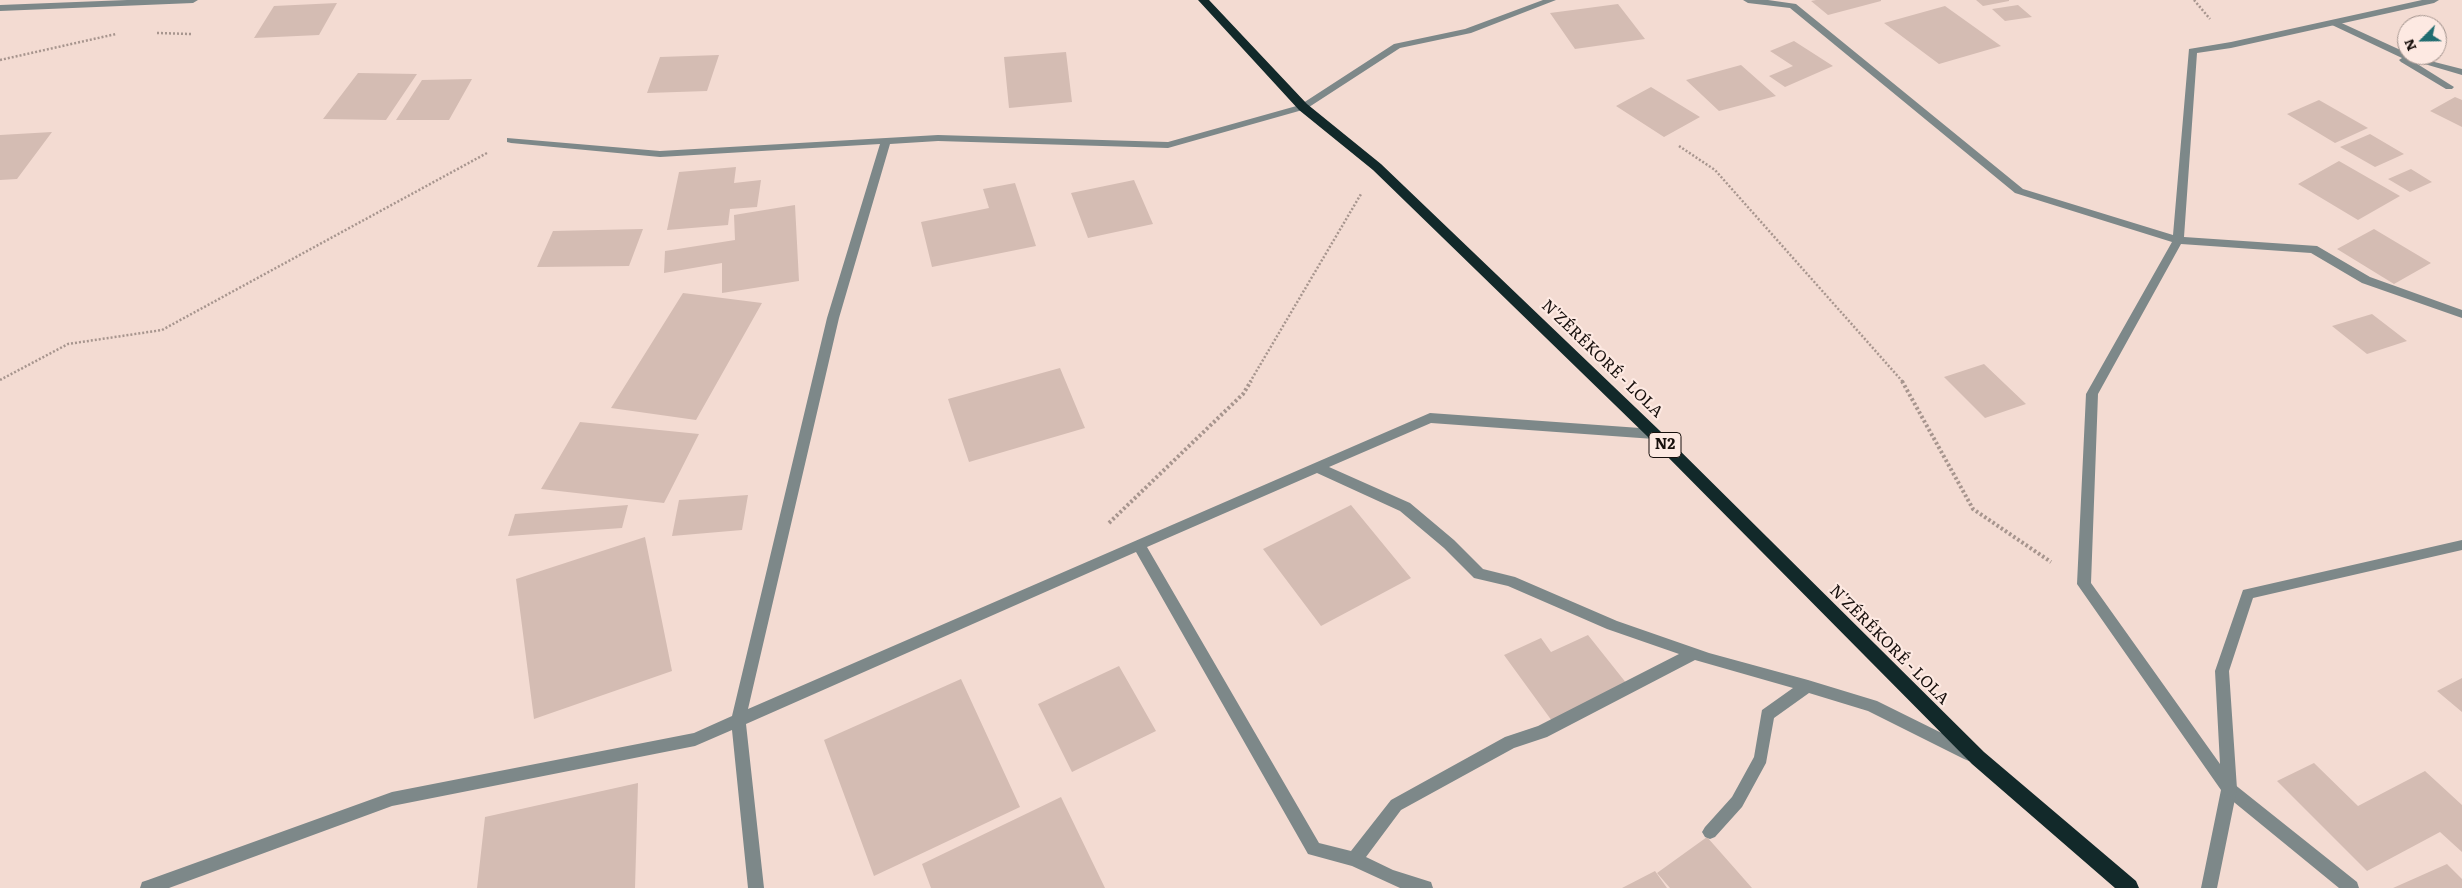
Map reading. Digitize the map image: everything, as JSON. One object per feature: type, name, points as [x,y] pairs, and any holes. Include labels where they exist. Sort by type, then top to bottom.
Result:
[{"type":"highway","name":"N'ZÉRÉKORÉ - LOLA","points":[[1203,0],[1303,107],[1377,167],[1654,434],[1978,758],[2129,888]]},
{"type":"street","points":[[0,8],[193,0]]},
{"type":"street","points":[[511,140],[660,154],[938,138],[1168,145],[1303,107],[1397,46],[1468,31],[1551,0]]},
{"type":"street","points":[[1748,0],[1793,6],[2019,192],[2178,240],[2313,249],[2366,280],[2462,314]]},
{"type":"street","points":[[2352,888],[2229,789],[2084,584],[2092,394],[2178,240],[2192,51],[2335,23],[2434,0]]},
{"type":"street","points":[[2335,23],[2396,53],[2462,72]]},
{"type":"street","points":[[2381,45],[2449,87]]},
{"type":"street","points":[[756,888],[738,720],[833,318],[886,141]]},
{"type":"street","points":[[148,888],[392,799],[695,739],[1430,418],[1654,434]]},
{"type":"street","points":[[1316,467],[1405,507],[1449,544],[1479,574],[1510,581],[1612,625],[1693,654],[1872,706],[1978,758]]},
{"type":"street","points":[[1139,545],[1314,849],[1354,859],[1390,877],[1425,888]]},
{"type":"street","points":[[2209,888],[2229,789],[2222,671],[2248,594],[2462,545]]},
{"type":"street","points":[[1354,859],[1396,805],[1510,742],[1542,732],[1693,654]]},
{"type":"street","points":[[1710,832],[1737,802],[1761,758],[1767,714],[1808,686]]},
{"type":"path","points":[[155,32],[191,34]]},
{"type":"path","points":[[0,60],[119,33]]},
{"type":"path","points":[[0,380],[68,344],[162,330],[511,140]]},
{"type":"path","points":[[1679,146],[1715,170],[1904,383],[1973,509],[2084,584]]},
{"type":"path","points":[[1106,525],[1243,394],[1377,167]]},
{"type":"building","points":[[1976,0],[2009,0],[2009,1],[1983,6]]},
{"type":"building","points":[[1811,1],[1881,1],[1828,15]]},
{"type":"building","points":[[337,3],[319,35],[254,38],[274,6]]},
{"type":"building","points":[[1618,4],[1645,39],[1575,49],[1550,13]]},
{"type":"building","points":[[2018,5],[2032,17],[2005,21],[1992,9]]},
{"type":"building","points":[[1945,6],[2001,46],[1939,64],[1884,23]]},
{"type":"building","points":[[1794,41],[1833,66],[1785,87],[1769,76],[1793,66],[1770,51]]},
{"type":"building","points":[[1066,52],[1072,102],[1009,108],[1004,57]]},
{"type":"building","points":[[719,55],[707,91],[647,93],[660,57]]},
{"type":"building","points":[[1741,65],[1776,96],[1719,111],[1686,80]]},
{"type":"building","points":[[358,73],[417,74],[386,120],[323,119]]},
{"type":"building","points":[[472,79],[449,120],[396,120],[422,80]]},
{"type":"building","points":[[1651,87],[1700,117],[1664,137],[1616,106]]},
{"type":"building","points":[[2455,97],[2462,100],[2462,127],[2430,111]]},
{"type":"building","points":[[2319,100],[2368,128],[2335,143],[2287,114]]},
{"type":"building","points":[[52,132],[17,179],[0,180],[0,135]]},
{"type":"building","points":[[2370,134],[2404,154],[2375,167],[2340,147]]},
{"type":"building","points":[[2339,161],[2400,196],[2358,220],[2298,184]]},
{"type":"building","points":[[736,167],[734,183],[761,180],[757,207],[730,209],[728,225],[667,230],[679,172]]},
{"type":"building","points":[[2411,169],[2432,182],[2410,192],[2388,179]]},
{"type":"building","points":[[1134,180],[1153,224],[1088,238],[1071,193]]},
{"type":"building","points":[[1015,183],[1036,246],[932,267],[921,222],[989,208],[983,189]]},
{"type":"building","points":[[795,205],[799,281],[722,293],[722,263],[664,273],[665,251],[735,240],[734,215]]},
{"type":"building","points":[[643,229],[629,266],[537,267],[553,231]]},
{"type":"building","points":[[2374,229],[2431,263],[2394,284],[2337,249]]},
{"type":"building","points":[[683,293],[762,303],[696,420],[611,408]]},
{"type":"building","points":[[2372,314],[2407,341],[2367,354],[2332,326]]},
{"type":"building","points":[[1984,364],[2026,404],[1985,418],[1944,377]]},
{"type":"building","points":[[1060,368],[1085,428],[969,462],[948,399]]},
{"type":"building","points":[[580,422],[699,434],[664,503],[541,489]]},
{"type":"building","points":[[748,495],[742,530],[672,536],[679,500]]},
{"type":"building","points":[[628,505],[622,528],[508,536],[515,514]]},
{"type":"building","points":[[1351,505],[1411,578],[1321,626],[1263,549]]},
{"type":"building","points":[[645,537],[672,671],[534,719],[516,579]]},
{"type":"building","points":[[1588,635],[1627,684],[1552,721],[1504,655],[1541,638],[1551,652]]},
{"type":"building","points":[[1119,666],[1156,731],[1072,772],[1038,704]]},
{"type":"building","points":[[2462,678],[2462,712],[2437,691]]},
{"type":"building","points":[[961,679],[1020,807],[874,876],[824,740]]},
{"type":"building","points":[[2314,763],[2358,806],[2425,771],[2462,805],[2462,852],[2440,832],[2367,871],[2277,781]]},
{"type":"building","points":[[638,783],[635,888],[477,888],[485,817]]},
{"type":"building","points":[[1061,797],[1105,888],[931,888],[922,864]]},
{"type":"building","points":[[1707,837],[1752,888],[1670,888],[1657,873]]},
{"type":"building","points":[[2447,864],[2462,879],[2462,888],[2393,888]]},
{"type":"building","points":[[1655,871],[1667,888],[1622,888]]}]
